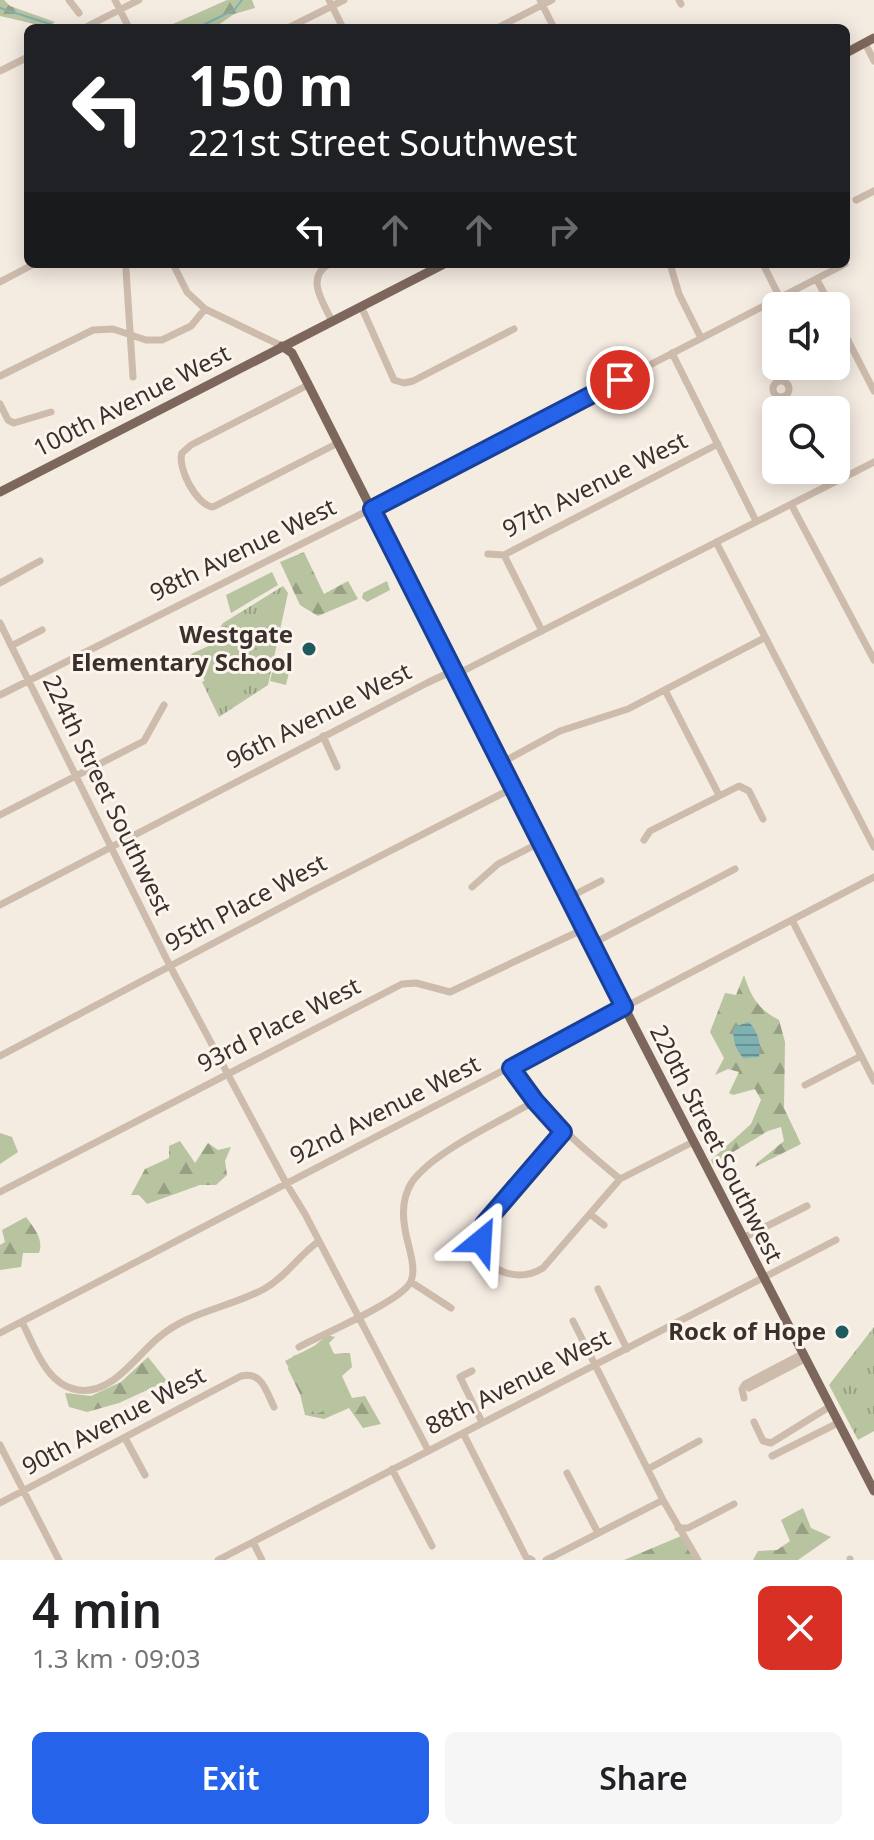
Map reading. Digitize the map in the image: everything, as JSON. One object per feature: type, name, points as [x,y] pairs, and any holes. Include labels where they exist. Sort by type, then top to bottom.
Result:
[{"type":"main road","points":[[850,51],[870,41]]},
{"type":"main road","name":"100th Avenue West","points":[[0,492],[436,268]]},
{"type":"main road","name":"220th Street Southwest","points":[[282,346],[292,353],[803,1357],[838,1423],[869,1472],[874,1491]]},
{"type":"street","points":[[69,0],[79,13]]},
{"type":"street","points":[[115,0],[127,24]]},
{"type":"street","points":[[92,24],[139,0]]},
{"type":"street","points":[[295,24],[330,3],[344,0]]},
{"type":"street","points":[[504,24],[541,2],[552,0]]},
{"type":"street","points":[[541,2],[552,24]]},
{"type":"street","points":[[330,3],[341,24]]},
{"type":"street","points":[[870,41],[874,61]]},
{"type":"street","points":[[0,71],[24,59]]},
{"type":"street","points":[[856,200],[874,191]]},
{"type":"street","points":[[0,282],[26,268]]},
{"type":"street","points":[[175,268],[187,292],[205,309],[282,346]]},
{"type":"street","points":[[322,268],[316,277],[317,289],[332,321]]},
{"type":"street","points":[[671,268],[679,294],[701,338]]},
{"type":"street","points":[[765,268],[777,292]]},
{"type":"street","name":"98th Avenue West","points":[[792,292],[838,268]]},
{"type":"street","points":[[126,270],[133,377]]},
{"type":"street","points":[[817,280],[823,292]]},
{"type":"street","points":[[361,306],[398,383],[413,381],[514,329]]},
{"type":"street","name":"98th Avenue West","points":[[0,695],[372,509],[762,307]]},
{"type":"street","points":[[0,376],[93,330],[113,329],[146,340],[162,340],[191,326],[205,309]]},
{"type":"street","points":[[850,344],[874,391]]},
{"type":"street","points":[[672,353],[756,521]]},
{"type":"street","points":[[308,385],[191,445],[182,453],[181,464],[197,496],[206,507],[219,505],[338,443]]},
{"type":"street","points":[[0,404],[8,420],[14,423],[51,412]]},
{"type":"street","name":"97th Avenue West","points":[[488,554],[504,555],[718,444]]},
{"type":"street","name":"96th Avenue West","points":[[850,474],[874,462]]},
{"type":"street","name":"96th Avenue West","points":[[0,905],[443,675],[465,670],[829,484]]},
{"type":"street","points":[[791,504],[874,660]]},
{"type":"street","points":[[716,542],[874,847]]},
{"type":"street","points":[[504,555],[542,631]]},
{"type":"street","points":[[0,583],[40,561]]},
{"type":"street","name":"224th Street Southwest","points":[[0,623],[170,966],[428,1450]]},
{"type":"street","points":[[11,646],[42,630]]},
{"type":"street","points":[[501,763],[560,731],[619,713],[764,638]]},
{"type":"street","points":[[665,690],[719,795]]},
{"type":"street","points":[[0,815],[144,741],[164,705]]},
{"type":"street","points":[[323,736],[337,767]]},
{"type":"street","name":"95th Place West","points":[[0,1056],[513,788]]},
{"type":"street","points":[[644,840],[650,831],[732,788],[744,788],[763,819]]},
{"type":"street","points":[[472,887],[498,864],[541,842]]},
{"type":"street","points":[[592,944],[735,869]]},
{"type":"street","name":"92nd Avenue West","points":[[0,1333],[874,877]]},
{"type":"street","points":[[568,898],[601,881]]},
{"type":"street","points":[[792,920],[874,1081]]},
{"type":"street","name":"93rd Place West","points":[[0,1192],[402,984],[416,983],[450,992],[584,929]]},
{"type":"street","points":[[805,1085],[861,1056]]},
{"type":"street","points":[[511,1068],[563,1132],[620,1179]]},
{"type":"street","points":[[299,1347],[388,1301],[411,1282],[413,1273],[404,1205],[413,1181],[447,1152],[535,1101]]},
{"type":"street","points":[[563,1132],[484,1224],[481,1241],[486,1256],[509,1275],[527,1276],[543,1268],[620,1179],[693,1142]]},
{"type":"street","points":[[743,1238],[807,1206]]},
{"type":"street","points":[[590,1214],[604,1225]]},
{"type":"street","name":"88th Avenue West","points":[[218,1560],[836,1240]]},
{"type":"street","points":[[22,1322],[45,1366],[59,1382],[86,1391],[108,1384],[173,1327],[194,1315],[249,1297],[267,1287],[319,1241]]},
{"type":"street","points":[[411,1282],[451,1308]]},
{"type":"street","points":[[598,1289],[627,1349]]},
{"type":"street","points":[[573,1321],[663,1500],[698,1560]]},
{"type":"street","points":[[749,1388],[803,1357]]},
{"type":"street","points":[[744,1398],[742,1389],[745,1384],[803,1357]]},
{"type":"street","points":[[472,1371],[460,1377],[482,1422]]},
{"type":"street","name":"90th Avenue West","points":[[0,1503],[247,1374],[260,1379],[274,1407]]},
{"type":"street","points":[[754,1422],[763,1441],[771,1443],[829,1407]]},
{"type":"street","points":[[772,1456],[838,1423]]},
{"type":"street","points":[[463,1433],[526,1557],[532,1560]]},
{"type":"street","points":[[125,1438],[145,1475]]},
{"type":"street","points":[[648,1469],[699,1441]]},
{"type":"street","points":[[0,1445],[59,1560]]},
{"type":"street","points":[[392,1469],[432,1546]]},
{"type":"street","points":[[567,1473],[598,1533]]},
{"type":"street","points":[[546,1560],[663,1500]]},
{"type":"street","points":[[678,1528],[688,1528],[734,1504]]},
{"type":"street","points":[[253,1542],[262,1560]]},
{"type":"green space","points":[[0,0],[4,0],[10,6],[55,22],[35,24],[0,16]]},
{"type":"green space","points":[[227,0],[252,0],[255,8],[234,14],[220,24],[173,24]]},
{"type":"green space","points":[[304,552],[324,594],[348,581],[358,599],[318,616],[300,605],[280,562]]},
{"type":"green space","points":[[272,572],[278,585],[231,613],[226,595]]},
{"type":"green space","points":[[387,581],[390,590],[367,602],[362,598],[363,593]]},
{"type":"green space","points":[[283,586],[288,593],[268,685],[219,717],[202,682],[224,670],[207,647],[223,623]]},
{"type":"green space","points":[[248,628],[256,651],[255,675],[246,689],[216,703],[191,654]]},
{"type":"green space","points":[[274,664],[290,668],[286,685],[270,681]]},
{"type":"green space","points":[[744,975],[756,1002],[779,1020],[785,1042],[784,1108],[801,1144],[755,1167],[784,1141],[781,1127],[768,1131],[713,1164],[711,1160],[751,1124],[761,1100],[755,1089],[733,1095],[729,1093],[739,1072],[728,1069],[715,1075],[724,1058],[710,1032],[725,993],[736,995]]},
{"type":"green space","points":[[0,1133],[12,1137],[18,1152],[0,1164]]},
{"type":"green space","points":[[180,1141],[195,1163],[208,1143],[218,1150],[231,1147],[225,1161],[227,1175],[216,1185],[200,1185],[147,1204],[139,1195],[131,1195],[145,1169],[169,1158],[169,1146]]},
{"type":"green space","points":[[26,1217],[39,1238],[39,1253],[23,1253],[21,1267],[0,1270],[0,1245],[5,1242],[2,1230]]},
{"type":"green space","points":[[874,1327],[874,1431],[858,1440],[829,1385]]},
{"type":"green space","points":[[327,1335],[335,1337],[329,1343],[334,1354],[350,1353],[352,1367],[342,1376],[352,1398],[365,1396],[381,1424],[363,1428],[349,1408],[324,1419],[305,1415],[300,1394],[288,1369],[293,1356],[310,1350]]},
{"type":"green space","points":[[320,1343],[349,1398],[315,1415],[285,1361]]},
{"type":"green space","points":[[148,1357],[167,1381],[119,1403],[87,1412],[69,1407],[65,1393],[91,1396],[121,1382]]},
{"type":"green space","points":[[803,1508],[811,1528],[831,1537],[798,1560],[753,1560],[758,1551],[777,1550],[790,1541],[781,1520]]},
{"type":"green space","points":[[681,1536],[697,1560],[624,1560]]},
{"type":"water","points":[[749,1022],[758,1038],[759,1057],[743,1058],[735,1043],[734,1027]]},
{"type":"waterway","points":[[205,24],[234,10],[242,0]]},
{"type":"waterway","points":[[0,8],[50,24]]},
{"type":"place","name":"Westgate Elementary School","points":[[309,649]]},
{"type":"place","name":"Rock of Hope","points":[[842,1332]]},
{"type":"route","points":[[481,1241],[484,1224],[563,1132],[511,1068],[624,1007],[372,509],[620,380]]}]
